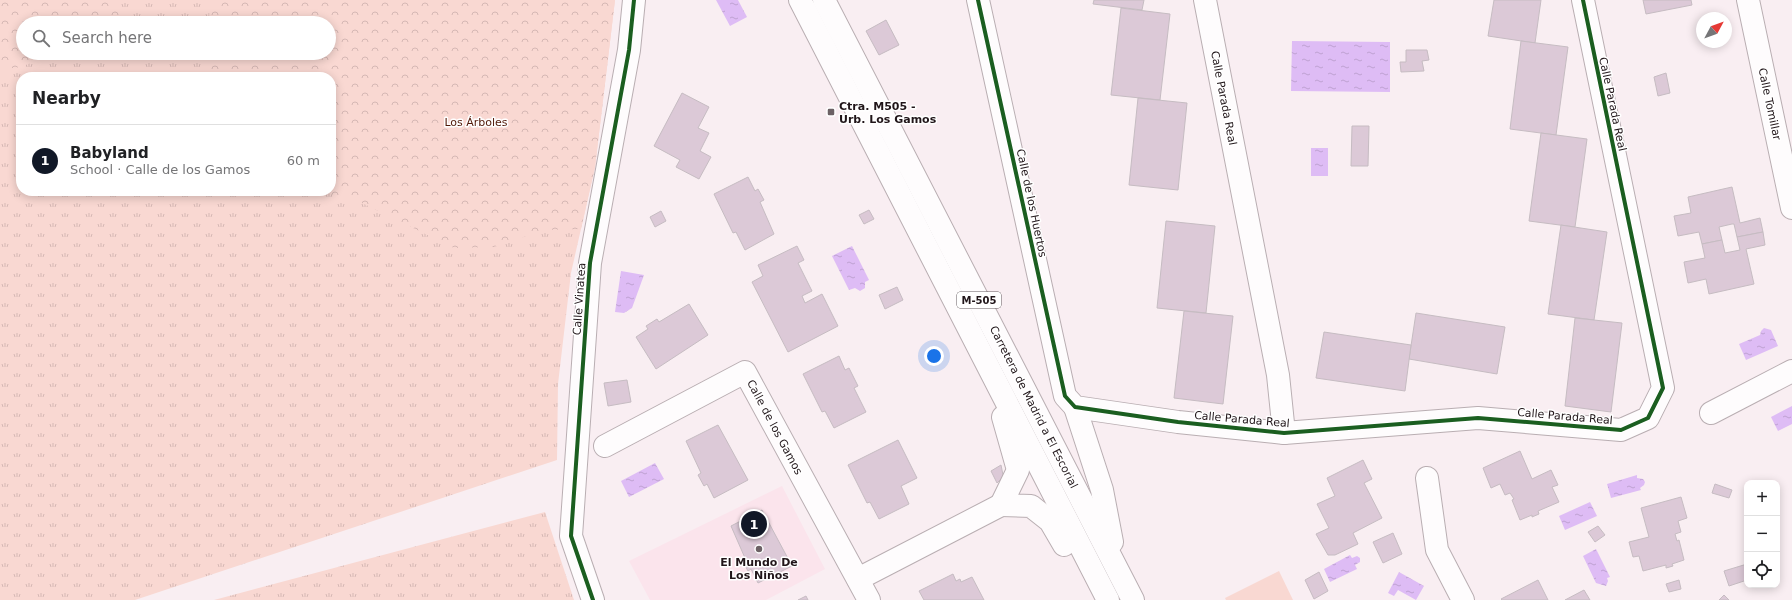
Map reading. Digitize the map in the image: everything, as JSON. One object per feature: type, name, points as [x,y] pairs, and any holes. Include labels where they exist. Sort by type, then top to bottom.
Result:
[{"type":"main road","name":"Calle Vinatea","points":[[593,600],[571,536],[590,264],[629,50],[634,0]]},
{"type":"main road","name":"Carretera de Madrid a El Escorial","points":[[800,0],[1108,600]]},
{"type":"main road","name":"Carretera de Madrid a El Escorial","points":[[824,0],[1133,600]]},
{"type":"main road","name":"Calle de los Huertos","points":[[978,0],[1065,396],[1075,407],[1102,490],[1117,569]]},
{"type":"main road","name":"Calle Parada Real","points":[[1205,0],[1278,375],[1284,433]]},
{"type":"main road","name":"Calle Parada Real","points":[[1075,407],[1178,422],[1284,433],[1478,418],[1621,430],[1648,418],[1663,388],[1582,0]]},
{"type":"main road","name":"Calle Tomillar","points":[[1748,0],[1792,208]]},
{"type":"main road","points":[[1711,413],[1792,371]]},
{"type":"main road","name":"Calle de los Gamos","points":[[605,446],[745,372],[869,600]]},
{"type":"main road","points":[[991,373],[1018,470],[1001,505]]},
{"type":"main road","points":[[1427,478],[1437,550],[1463,600]]},
{"type":"main road","points":[[858,578],[1001,505],[1031,506],[1050,522],[1096,600]]},
{"type":"shaded area","points":[[782,486],[825,569],[766,600],[650,600],[629,561]]},
{"type":"green space","points":[[0,0],[615,0],[595,167],[571,273],[558,384],[557,460],[135,600],[0,600]]},
{"type":"green space","points":[[0,0],[118,0],[122,16],[16,16],[16,60],[41,60],[16,68],[0,68]]},
{"type":"green space","name":"Los Árboles","points":[[210,0],[615,0],[595,167],[581,229],[544,230],[494,247],[454,248],[358,201],[336,195],[336,72],[207,72],[207,60],[336,60],[336,16],[209,16]]},
{"type":"green space","points":[[545,512],[574,600],[214,600]]},
{"type":"green space","points":[[1279,571],[1293,600],[1226,600],[1225,598]]},
{"type":"water","points":[[716,0],[738,0],[747,17],[730,26]]},
{"type":"water","points":[[1292,41],[1390,42],[1390,92],[1291,91]]},
{"type":"water","points":[[1311,148],[1328,148],[1328,176],[1311,176]]},
{"type":"water","points":[[852,246],[869,280],[865,282],[865,288],[860,291],[855,288],[849,290],[832,256]]},
{"type":"water","points":[[621,271],[644,275],[632,308],[624,313],[615,312]]},
{"type":"water","points":[[1764,328],[1771,330],[1778,346],[1746,360],[1739,344],[1760,335]]},
{"type":"water","points":[[1792,406],[1792,424],[1778,431],[1771,417]]},
{"type":"water","points":[[655,463],[664,479],[629,497],[621,481]]},
{"type":"water","points":[[1637,475],[1637,478],[1643,479],[1645,482],[1640,488],[1641,490],[1611,498],[1607,484]]},
{"type":"water","points":[[1590,502],[1597,516],[1565,530],[1559,516]]},
{"type":"water","points":[[1596,549],[1610,577],[1607,578],[1608,581],[1606,586],[1596,583],[1583,556]]},
{"type":"water","points":[[1350,555],[1352,558],[1357,556],[1360,558],[1360,562],[1355,565],[1357,569],[1330,582],[1324,569]]},
{"type":"water","points":[[1399,572],[1424,586],[1416,600],[1398,590],[1394,596],[1388,593]]},
{"type":"building","points":[[1094,0],[1144,0],[1142,10],[1093,4]]},
{"type":"building","points":[[1494,0],[1541,0],[1535,43],[1488,36]]},
{"type":"building","points":[[1643,0],[1691,0],[1692,5],[1646,14]]},
{"type":"building","points":[[1121,8],[1170,14],[1160,100],[1111,95]]},
{"type":"building","points":[[886,20],[899,45],[879,55],[866,31]]},
{"type":"building","points":[[1521,41],[1568,47],[1556,135],[1510,129]]},
{"type":"building","points":[[1406,50],[1427,50],[1429,60],[1422,61],[1424,71],[1401,72],[1400,62],[1406,62]]},
{"type":"building","points":[[1666,73],[1670,93],[1658,96],[1654,77]]},
{"type":"building","points":[[682,93],[709,107],[698,128],[709,133],[700,151],[711,157],[699,179],[676,167],[680,160],[654,146]]},
{"type":"building","points":[[1138,98],[1187,103],[1178,190],[1129,185]]},
{"type":"building","points":[[1352,126],[1369,126],[1368,166],[1351,166]]},
{"type":"building","points":[[1541,133],[1587,139],[1575,227],[1529,221]]},
{"type":"building","points":[[748,177],[755,191],[758,189],[764,200],[760,202],[774,234],[745,250],[736,232],[733,233],[714,194]]},
{"type":"building","points":[[1732,187],[1740,223],[1760,218],[1763,232],[1737,237],[1734,224],[1732,224],[1719,227],[1722,240],[1702,244],[1699,232],[1678,236],[1674,216],[1691,213],[1688,197]]},
{"type":"building","points":[[869,210],[874,219],[864,224],[859,215]]},
{"type":"building","points":[[661,211],[666,221],[655,227],[650,217]]},
{"type":"building","points":[[1166,221],[1215,226],[1206,313],[1157,308]]},
{"type":"building","points":[[1561,225],[1607,232],[1594,320],[1548,314]]},
{"type":"building","points":[[1763,232],[1765,245],[1746,249],[1754,284],[1709,294],[1706,279],[1688,283],[1684,262],[1705,258],[1702,244],[1722,240],[1725,253],[1740,250],[1737,237]]},
{"type":"building","points":[[797,246],[804,260],[798,263],[812,291],[802,296],[805,303],[822,294],[838,326],[788,352],[752,282],[763,276],[758,265]]},
{"type":"building","points":[[897,287],[903,300],[885,309],[879,295]]},
{"type":"building","points":[[689,304],[708,335],[656,369],[636,337],[648,329],[646,326],[657,319],[659,322]]},
{"type":"building","points":[[1184,311],[1233,316],[1223,404],[1174,398]]},
{"type":"building","points":[[1416,313],[1505,327],[1497,374],[1409,359]]},
{"type":"building","points":[[1575,318],[1622,323],[1611,412],[1565,406]]},
{"type":"building","points":[[1324,332],[1411,345],[1405,391],[1316,378]]},
{"type":"building","points":[[839,356],[845,370],[849,368],[858,386],[854,388],[866,412],[834,428],[825,411],[822,412],[803,374]]},
{"type":"building","points":[[627,380],[631,402],[608,406],[604,383]]},
{"type":"building","points":[[718,425],[748,480],[714,498],[707,484],[704,486],[698,475],[701,473],[686,441]]},
{"type":"building","points":[[898,440],[917,478],[901,486],[909,504],[879,519],[870,502],[867,503],[848,465]]},
{"type":"building","points":[[1520,451],[1532,479],[1551,470],[1558,485],[1552,487],[1559,502],[1538,511],[1539,514],[1520,520],[1512,500],[1514,499],[1510,493],[1505,495],[1500,484],[1491,488],[1483,468]]},
{"type":"building","points":[[1363,460],[1372,479],[1364,483],[1382,518],[1353,533],[1358,544],[1335,555],[1328,555],[1316,534],[1329,528],[1317,504],[1335,496],[1327,478]]},
{"type":"building","points":[[1001,465],[1003,475],[997,483],[991,471]]},
{"type":"building","points":[[1715,484],[1732,490],[1729,498],[1712,493]]},
{"type":"building","points":[[1681,497],[1687,518],[1678,521],[1681,532],[1675,534],[1677,541],[1679,540],[1684,560],[1672,564],[1673,566],[1666,568],[1666,565],[1643,571],[1639,556],[1633,557],[1629,542],[1649,537],[1641,508]]},
{"type":"building","points":[[762,510],[792,566],[758,583],[751,569],[748,571],[742,560],[745,558],[731,526]]},
{"type":"building","points":[[1598,526],[1605,535],[1595,542],[1588,532]]},
{"type":"building","points":[[1393,533],[1402,554],[1383,563],[1373,542]]},
{"type":"building","points":[[1744,565],[1744,581],[1729,586],[1724,571]]},
{"type":"building","points":[[1319,572],[1328,591],[1314,599],[1305,580]]},
{"type":"building","points":[[953,574],[956,581],[960,579],[961,582],[972,577],[984,600],[924,600],[919,591]]},
{"type":"building","points":[[1538,580],[1548,600],[1501,599]]},
{"type":"building","points":[[1679,580],[1681,589],[1669,592],[1666,584]]},
{"type":"building","points":[[1584,590],[1590,600],[1565,600]]},
{"type":"building","points":[[1724,595],[1729,600],[1719,600]]},
{"type":"building","points":[[806,596],[808,600],[798,600]]},
{"type":"cycle path","points":[[593,600],[571,536],[590,263],[629,50],[634,0]]},
{"type":"cycle path","points":[[978,0],[1065,396],[1075,407],[1178,422],[1284,433],[1478,418],[1621,430],[1648,418],[1663,388],[1583,0]]},
{"type":"place","name":"Ctra. M505 - Urb. Los Gamos","points":[[831,112]]},
{"type":"place","name":"Babyland","points":[[754,524]]},
{"type":"place","name":"El Mundo De Los Niños","points":[[759,549]]}]
